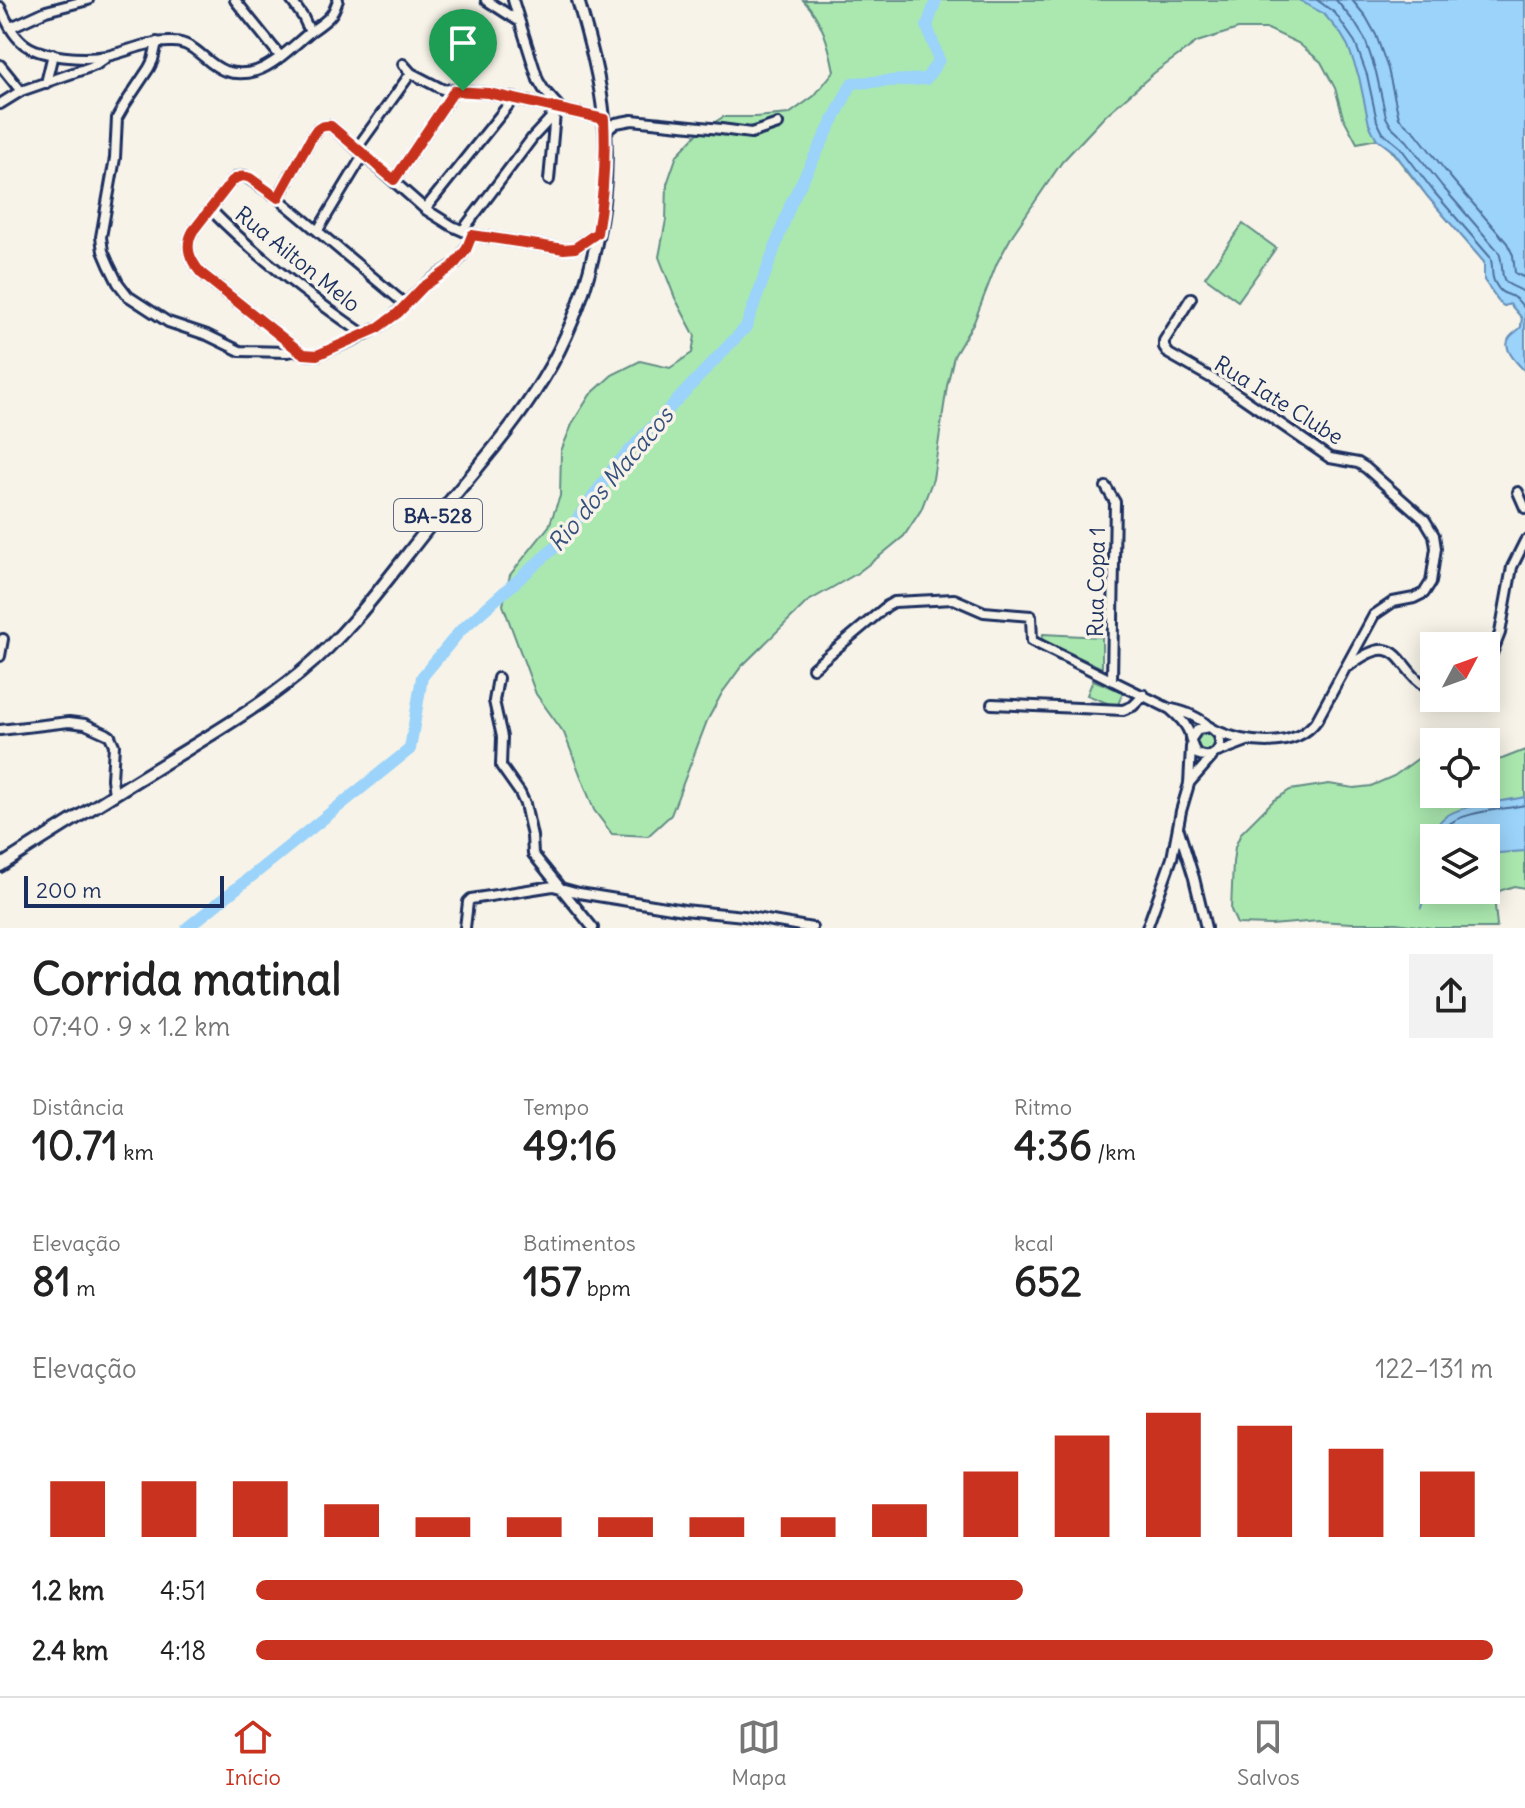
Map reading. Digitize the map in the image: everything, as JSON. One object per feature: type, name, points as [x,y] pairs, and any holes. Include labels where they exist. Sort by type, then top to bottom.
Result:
[{"type":"main road","name":"BA-528","points":[[0,866],[228,723],[318,657],[348,625],[510,425],[543,379],[583,293],[603,199],[606,166],[604,119],[595,57],[578,0]]},
{"type":"street","points":[[11,27],[46,11],[88,0]]},
{"type":"street","points":[[235,0],[280,56]]},
{"type":"street","points":[[291,0],[310,32]]},
{"type":"street","points":[[0,7],[11,27],[26,45],[35,50],[76,58],[108,56],[157,42],[180,42],[188,44],[220,69],[239,73],[257,71],[280,56],[329,18],[338,0]]},
{"type":"street","points":[[486,0],[518,20]]},
{"type":"street","points":[[513,0],[538,80],[558,110],[549,180]]},
{"type":"street","points":[[157,42],[149,68],[117,118],[115,158],[101,237],[109,265],[128,296],[168,322],[207,335],[240,351],[298,350]]},
{"type":"street","points":[[46,83],[53,54]]},
{"type":"street","points":[[0,104],[21,91],[88,69],[108,56]]},
{"type":"street","points":[[403,64],[411,73],[442,89],[488,93],[604,119]]},
{"type":"street","points":[[0,65],[21,91]]},
{"type":"street","points":[[318,230],[360,151],[411,73]]},
{"type":"street","points":[[394,180],[454,91]]},
{"type":"street","points":[[425,209],[514,98]]},
{"type":"street","name":"Rua Ailton Melo","points":[[278,198],[250,178],[237,177],[193,231],[188,239],[189,253],[201,273],[298,350],[317,355],[365,335],[388,321],[423,287],[459,260],[466,250],[468,232],[533,137],[558,110]]},
{"type":"street","points":[[605,132],[616,123],[632,120],[751,133],[778,124]]},
{"type":"street","points":[[406,305],[278,198],[314,133],[322,126],[331,126],[440,220],[468,232],[564,249],[575,248],[597,233]]},
{"type":"street","name":"Rua Ailton Melo","points":[[211,210],[234,234],[365,335]]},
{"type":"street","name":"Rua Iate Clube","points":[[1191,298],[1164,341],[1169,354],[1227,387],[1330,458],[1358,463],[1366,468],[1425,520],[1434,535],[1436,548],[1428,588],[1420,596],[1386,605],[1374,615],[1317,720],[1306,733],[1286,740],[1247,741]]},
{"type":"street","name":"Rua Copa 1","points":[[1106,487],[1115,502],[1112,680]]},
{"type":"street","points":[[1518,492],[1525,508]]},
{"type":"street","points":[[1500,633],[1512,567],[1525,541]]},
{"type":"street","name":"Rua Copa 1","points":[[813,668],[894,602],[954,599],[984,612],[1031,616],[1032,641],[1170,709],[1184,722],[1191,742]]},
{"type":"street","points":[[0,656],[3,639]]},
{"type":"street","points":[[1345,669],[1366,653],[1389,651],[1399,657],[1420,680]]},
{"type":"street","points":[[498,678],[494,701],[502,737],[501,766],[525,804],[535,858],[563,888],[593,928]]},
{"type":"street","points":[[992,704],[1123,710],[1133,706],[1144,695]]},
{"type":"street","name":"Rua Copa 1","points":[[1170,709],[1187,713],[1212,728],[1247,741]]},
{"type":"street","points":[[0,730],[69,722],[85,724],[107,734],[114,745],[114,794]]},
{"type":"street","points":[[1147,928],[1169,868],[1189,784],[1191,742],[1198,729],[1212,728],[1221,744],[1189,784]]},
{"type":"street","points":[[1191,742],[1197,754],[1208,757],[1247,741]]},
{"type":"street","points":[[1178,825],[1206,928]]},
{"type":"street","points":[[465,928],[471,899],[548,886],[812,928]]},
{"type":"green space","points":[[803,0],[1326,0],[1525,305],[1525,371],[1511,355],[1508,346],[1508,341],[1521,327],[1522,318],[1510,304],[1501,304],[1484,280],[1484,262],[1390,149],[1377,139],[1357,143],[1321,62],[1298,43],[1268,29],[1238,29],[1197,42],[1154,73],[1106,115],[1062,162],[1013,234],[997,263],[974,322],[954,356],[933,479],[921,510],[904,536],[856,574],[807,602],[741,667],[707,721],[671,815],[648,836],[612,834],[594,810],[564,733],[536,694],[503,605],[510,575],[549,526],[560,496],[561,451],[573,422],[590,395],[612,375],[640,361],[670,368],[692,353],[695,336],[675,298],[659,257],[666,220],[667,184],[677,155],[698,133],[723,117],[789,114],[814,96],[834,71],[824,33]]},
{"type":"green space","points":[[1243,224],[1276,248],[1238,301],[1205,277]]},
{"type":"green space","points":[[1043,634],[1102,637],[1102,668],[1042,640]]},
{"type":"green space","points":[[1093,680],[1123,692],[1117,707],[1087,695]]},
{"type":"green space","points":[[1207,729],[1219,739],[1212,754],[1196,751],[1193,738]]},
{"type":"green space","points":[[1525,750],[1525,888],[1514,886],[1500,891],[1500,824],[1420,824],[1420,904],[1496,904],[1496,928],[1432,928],[1396,923],[1319,921],[1237,924],[1231,910],[1235,847],[1241,833],[1273,801],[1290,790],[1329,784],[1354,788],[1371,786],[1394,776],[1420,758],[1420,808],[1500,808],[1500,759]]},
{"type":"water","points":[[1299,0],[1525,0],[1525,371],[1507,346],[1510,337],[1521,327],[1522,318],[1510,304],[1501,304],[1484,280],[1484,262],[1394,152],[1377,139],[1369,124],[1359,77],[1348,46],[1324,14]]},
{"type":"water","points":[[1525,797],[1525,851],[1500,853],[1500,824],[1439,824],[1455,812],[1469,808],[1500,808],[1500,801]]},
{"type":"waterway","name":"Rio dos Macacos","points":[[187,928],[410,749],[422,677],[460,631],[561,542],[615,466],[746,327],[791,203],[852,83],[926,79],[939,60],[927,26],[936,0]]},
{"type":"waterway","points":[[1421,908],[1422,904]]},
{"type":"route","points":[[454,91],[463,91],[514,98],[604,119],[606,166],[597,233],[575,248],[564,249],[472,235],[459,260],[423,287],[388,321],[365,335],[317,355],[298,350],[201,273],[194,264],[188,239],[237,177],[250,178],[278,198],[314,133],[318,128],[331,126],[394,180],[454,91]]}]
